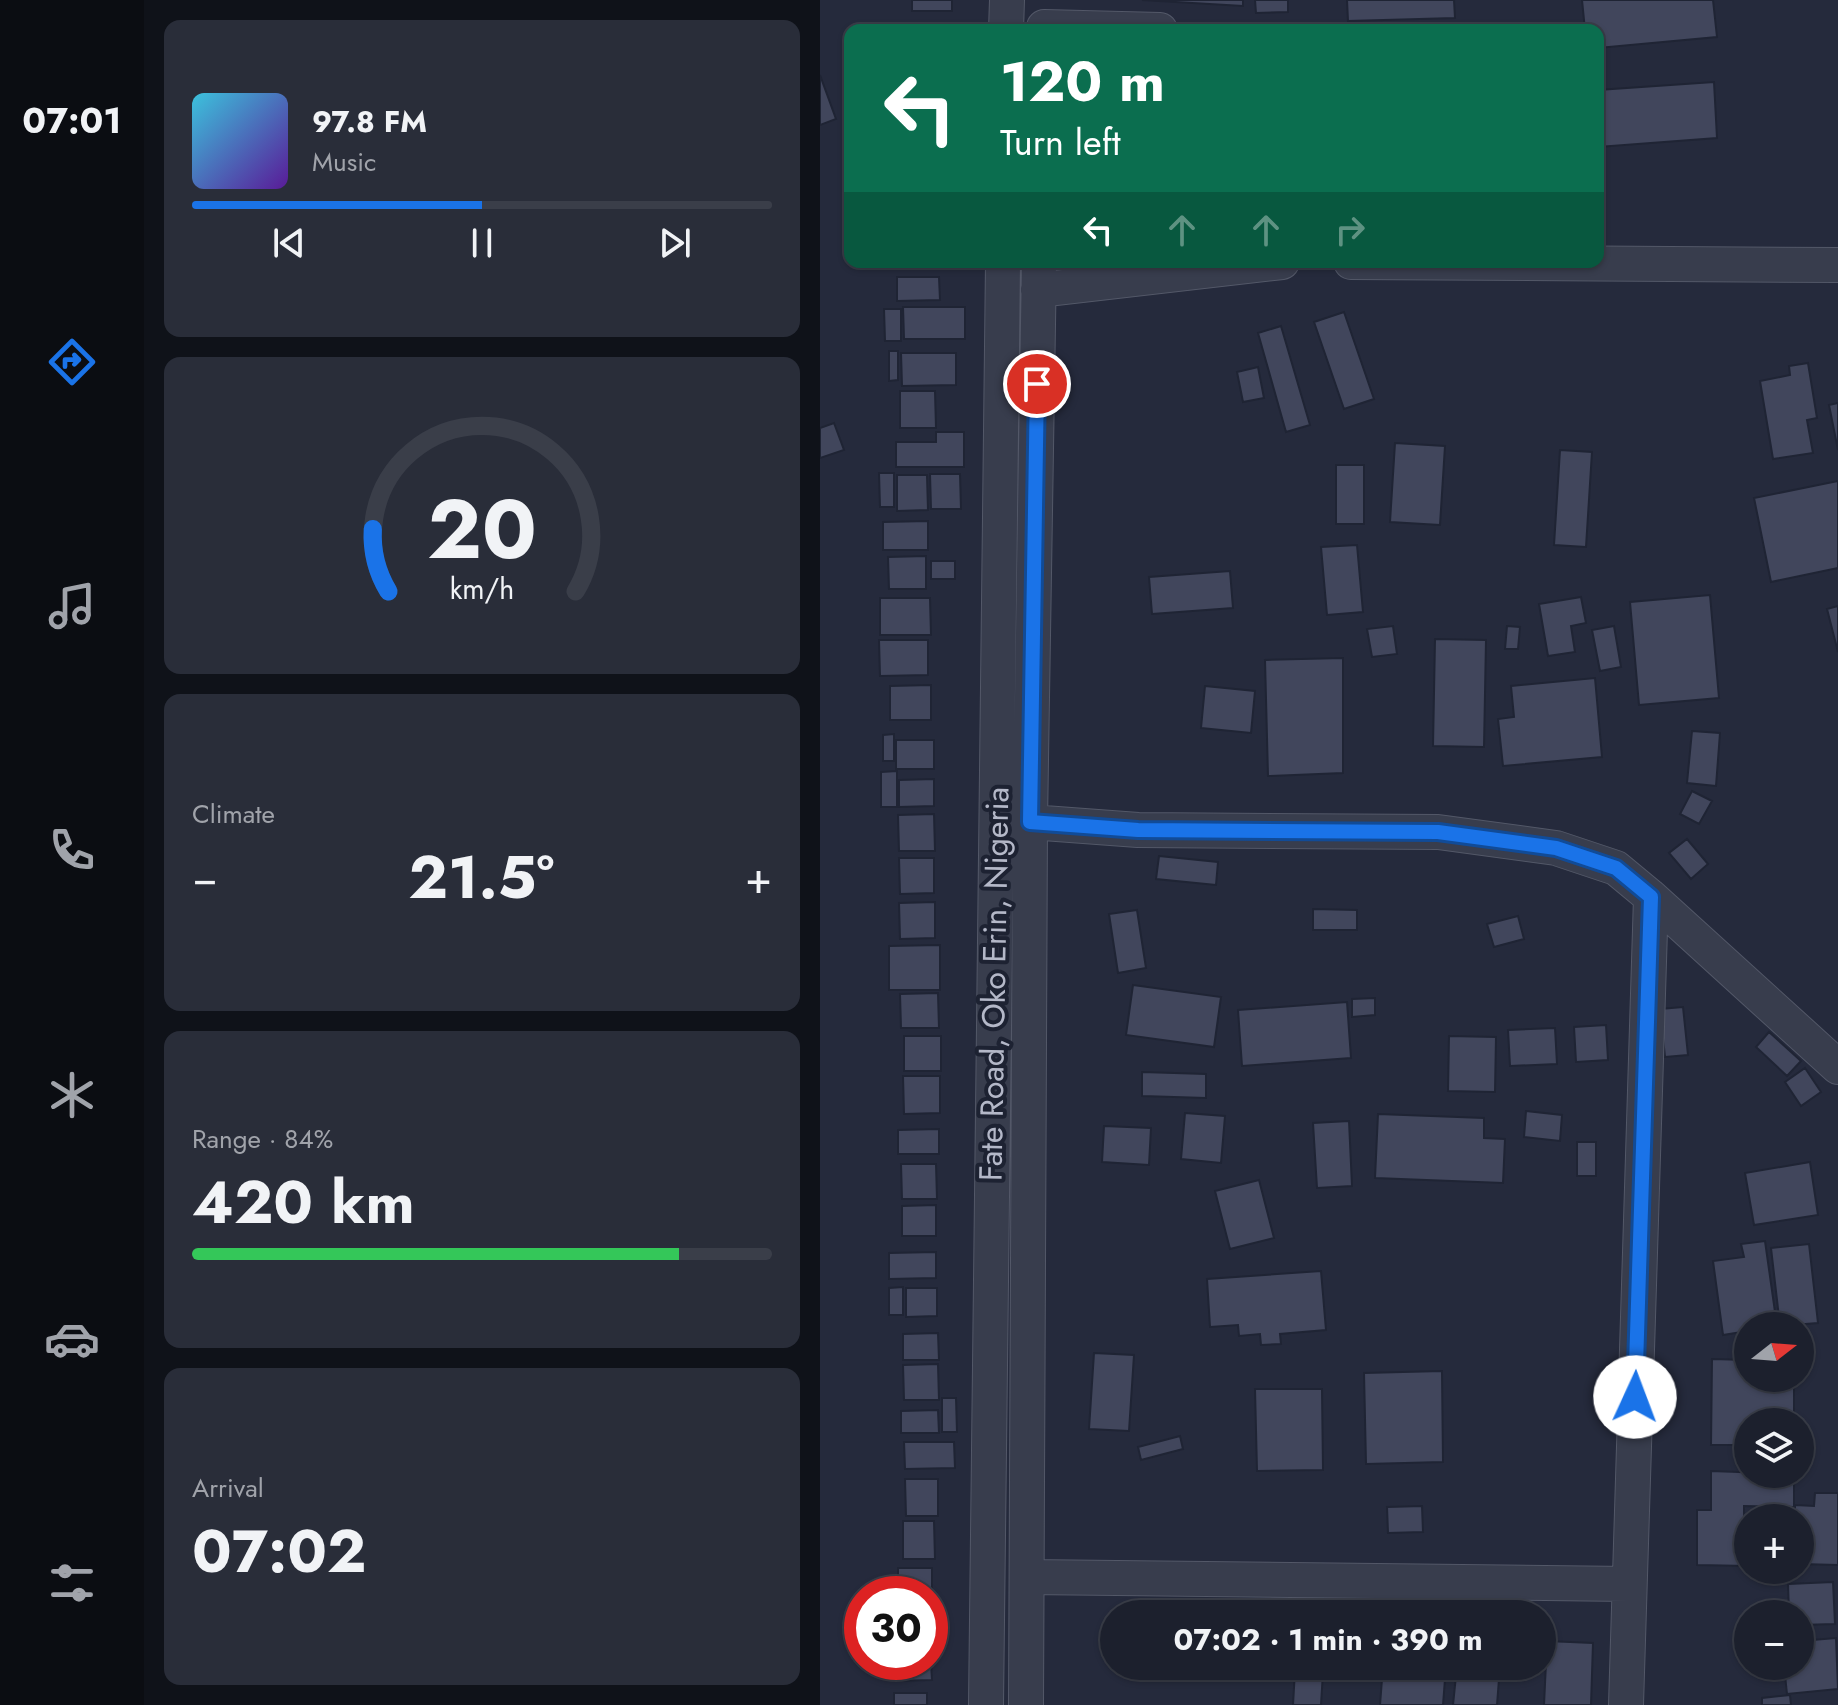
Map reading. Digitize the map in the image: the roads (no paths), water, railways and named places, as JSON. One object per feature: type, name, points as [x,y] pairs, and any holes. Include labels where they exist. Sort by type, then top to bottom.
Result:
[{"type":"street","points":[[1006,24],[1007,0]]},
{"type":"street","points":[[1044,19],[1097,24]]},
{"type":"street","points":[[1604,264],[1838,265]]},
{"type":"street","name":"Fate Road, Oko Erin, Nigeria","points":[[986,1705],[1003,268]]},
{"type":"street","points":[[1038,276],[1177,268]]},
{"type":"street","name":"Fate Road, Oko Erin, Nigeria","points":[[1026,1705],[1030,822],[1038,276]]},
{"type":"street","points":[[1030,822],[1138,830],[1438,832],[1556,848],[1616,868],[1838,1067]]},
{"type":"street","points":[[1626,1705],[1651,897]]},
{"type":"street","points":[[1028,1577],[1628,1584]]}]
